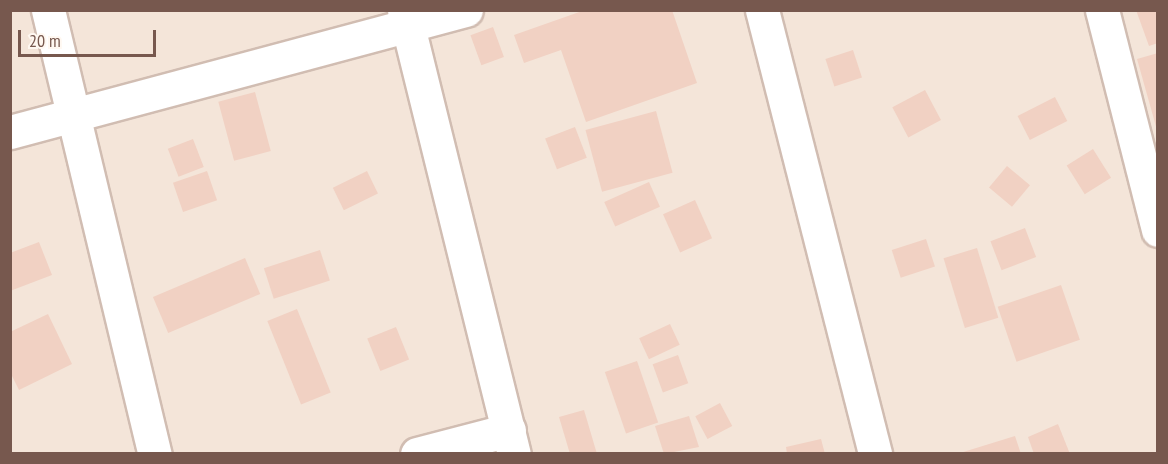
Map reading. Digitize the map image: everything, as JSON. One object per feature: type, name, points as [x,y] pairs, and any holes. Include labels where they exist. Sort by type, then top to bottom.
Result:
[{"type":"street","points":[[48,10],[154,453]]},
{"type":"street","points":[[10,132],[75,117],[406,18],[466,10]]},
{"type":"street","points":[[762,10],[875,453]]},
{"type":"street","points":[[1102,10],[1158,230]]},
{"type":"street","points":[[406,18],[512,442],[417,453]]},
{"type":"shaded area","points":[[11,11],[1157,11],[1157,453],[11,453]]},
{"type":"building","points":[[585,10],[672,10],[697,83],[586,122],[561,50],[524,63],[514,35]]},
{"type":"building","points":[[1136,10],[1158,10],[1158,43],[1149,46]]},
{"type":"building","points":[[493,27],[504,57],[481,65],[470,35]]},
{"type":"building","points":[[853,50],[862,78],[834,87],[825,59]]},
{"type":"building","points":[[1158,53],[1158,130],[1157,130],[1137,59]]},
{"type":"building","points":[[925,90],[941,120],[908,137],[892,107]]},
{"type":"building","points":[[255,92],[271,151],[234,161],[218,102]]},
{"type":"building","points":[[1055,97],[1067,121],[1030,140],[1018,116]]},
{"type":"building","points":[[656,111],[673,173],[602,192],[585,130]]},
{"type":"building","points":[[575,127],[587,158],[557,169],[545,138]]},
{"type":"building","points":[[193,139],[204,167],[179,177],[168,149]]},
{"type":"building","points":[[1093,149],[1111,178],[1085,194],[1067,165]]},
{"type":"building","points":[[1007,166],[1030,185],[1012,207],[989,187]]},
{"type":"building","points":[[207,171],[217,200],[183,212],[173,183]]},
{"type":"building","points":[[367,171],[378,193],[344,210],[333,188]]},
{"type":"building","points":[[649,182],[660,207],[615,227],[604,202]]},
{"type":"building","points":[[695,200],[712,238],[680,253],[663,214]]},
{"type":"building","points":[[1025,228],[1036,257],[1002,270],[990,241]]},
{"type":"building","points":[[926,239],[935,267],[901,278],[892,250]]},
{"type":"building","points":[[39,242],[52,275],[10,291],[10,253]]},
{"type":"building","points":[[977,248],[998,318],[965,328],[944,258]]},
{"type":"building","points":[[320,250],[330,280],[274,299],[264,268]]},
{"type":"building","points":[[245,258],[260,294],[168,333],[153,297]]},
{"type":"building","points":[[1061,285],[1080,340],[1017,362],[998,307]]},
{"type":"building","points":[[297,309],[331,392],[301,404],[267,321]]},
{"type":"building","points":[[48,314],[72,364],[19,390],[10,372],[10,332]]},
{"type":"building","points":[[670,324],[680,345],[649,359],[639,338]]},
{"type":"building","points":[[396,327],[409,359],[380,371],[367,339]]},
{"type":"building","points":[[678,355],[688,383],[663,392],[653,364]]},
{"type":"building","points":[[637,361],[658,422],[626,434],[605,372]]},
{"type":"building","points":[[720,403],[732,426],[707,439],[695,416]]},
{"type":"building","points":[[584,410],[597,454],[570,454],[559,417]]},
{"type":"building","points":[[689,416],[699,447],[664,454],[655,426]]},
{"type":"building","points":[[1058,424],[1070,454],[1034,454],[1028,437]]},
{"type":"building","points":[[1015,436],[1021,454],[960,454],[960,453]]},
{"type":"building","points":[[821,439],[825,454],[787,454],[786,447]]}]
